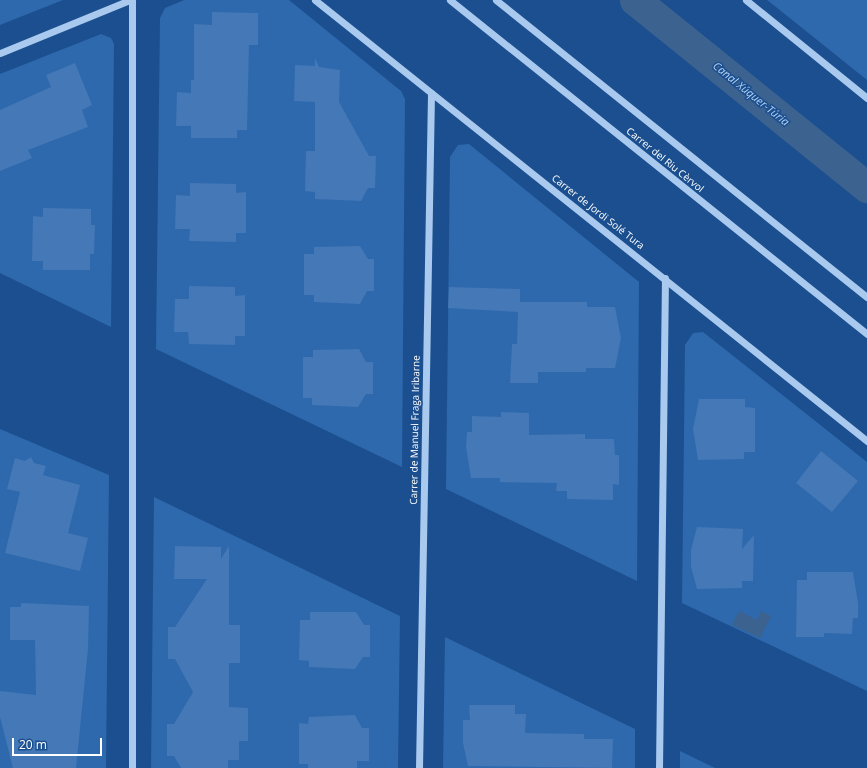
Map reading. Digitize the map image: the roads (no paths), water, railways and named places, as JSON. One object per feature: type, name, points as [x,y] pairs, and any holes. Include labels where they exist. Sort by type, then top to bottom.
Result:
[{"type":"street","points":[[0,53],[131,0],[132,768]]},
{"type":"street","name":"Carrer de Jordi Solé Tura","points":[[315,0],[665,278],[867,441]]},
{"type":"street","name":"Carrer del Riu Cèrvol","points":[[450,0],[867,334]]},
{"type":"street","name":"Carrer del Riu Cèrvol","points":[[496,0],[867,297]]},
{"type":"street","points":[[746,0],[867,98]]},
{"type":"street","name":"Carrer de Manuel Fraga Iribarne","points":[[419,768],[431,93]]},
{"type":"street","points":[[659,768],[665,278]]},
{"type":"waterway","name":"Canal Xúquer-Túria","points":[[635,0],[867,187]]}]
